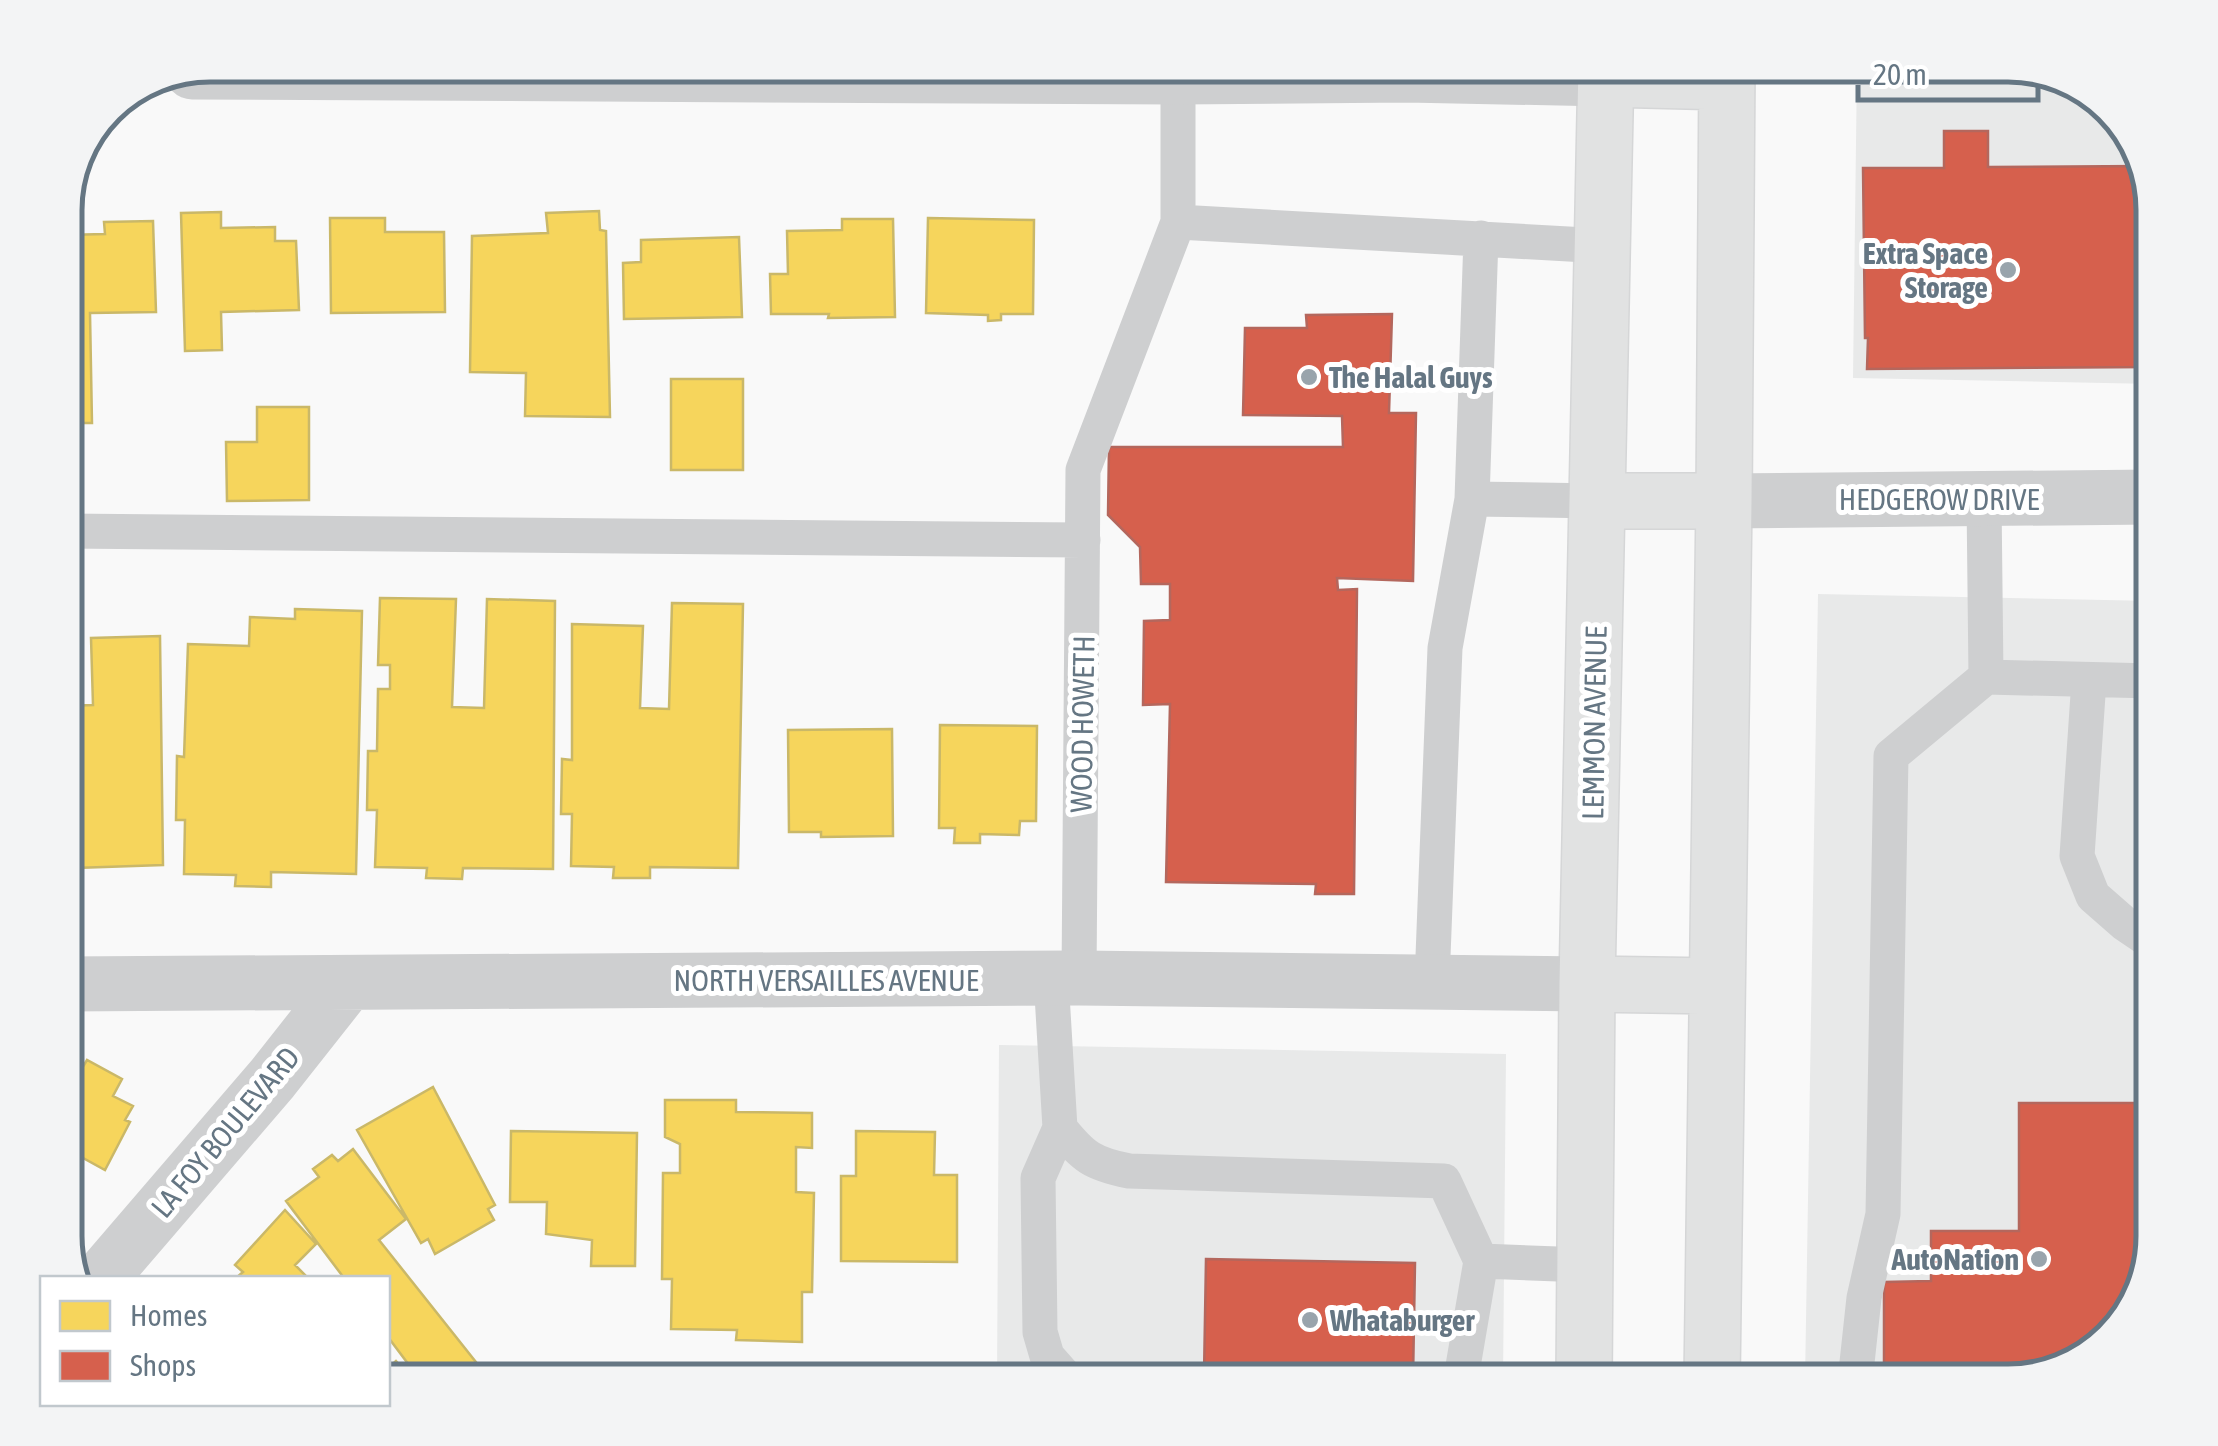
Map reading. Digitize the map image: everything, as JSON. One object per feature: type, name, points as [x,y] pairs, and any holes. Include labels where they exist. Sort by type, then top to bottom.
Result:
[{"type":"main road","name":"LEMMON AVENUE","points":[[1584,1364],[1587,984],[1606,83]]},
{"type":"main road","points":[[1712,1364],[1727,83]]},
{"type":"main road","points":[[1599,501],[1724,501]]},
{"type":"main road","points":[[1587,984],[1717,986]]},
{"type":"street","name":"HEDGEROW DRIVE","points":[[1724,501],[2136,497]]},
{"type":"street","name":"NORTH VERSAILLES AVENUE","points":[[83,984],[1065,978],[1587,984]]},
{"type":"street","name":"LA FOY BOULEVARD","points":[[104,1276],[272,1080],[347,984]]},
{"type":"lane","points":[[1178,83],[1178,222],[1604,246]]},
{"type":"lane","name":"WOOD HOWETH","points":[[1060,1128],[1083,470],[1178,222]]},
{"type":"lane","points":[[1432,982],[1445,648],[1472,499],[1481,238]]},
{"type":"lane","points":[[1472,499],[1599,501]]},
{"type":"lane","points":[[1984,499],[1986,677]]},
{"type":"lane","points":[[83,531],[1083,540]]},
{"type":"lane","points":[[1858,1364],[1864,1298],[1883,1214],[1891,756],[1986,677],[2136,681]]},
{"type":"lane","points":[[2089,680],[2078,856],[2093,896],[2136,931]]},
{"type":"lane","points":[[1053,1364],[1046,1356],[1040,1332],[1038,1178],[1060,1128],[1074,1146],[1099,1165],[1129,1171],[1444,1181],[1480,1261],[1463,1364]]},
{"type":"lane","points":[[1480,1261],[1585,1265]]},
{"type":"shaded area","name":"Extra Space Storage","points":[[1857,83],[2024,84],[2056,92],[2098,120],[2126,162],[2134,194],[2136,384],[1853,378]]},
{"type":"shaded area","points":[[1818,594],[2136,601],[2133,1256],[2028,1361],[1805,1364]]},
{"type":"shaded area","points":[[999,1045],[1506,1054],[1503,1364],[997,1364]]},
{"type":"building: Homes","points":[[599,211],[600,230],[606,231],[610,417],[525,416],[526,373],[470,372],[472,236],[548,233],[546,213]]},
{"type":"building: Homes","points":[[221,212],[221,228],[275,227],[275,241],[296,241],[299,310],[221,312],[222,350],[185,351],[181,213]]},
{"type":"building: Homes","points":[[330,218],[385,218],[385,232],[444,232],[445,312],[331,313]]},
{"type":"building: Homes","points":[[928,218],[1034,220],[1033,314],[1001,314],[1001,320],[988,321],[988,315],[926,313]]},
{"type":"building: Homes","points":[[842,219],[893,219],[895,317],[771,314],[770,274],[788,274],[787,231],[842,230]]},
{"type":"building: Homes","points":[[153,221],[156,312],[90,313],[92,423],[83,423],[83,235],[105,234],[104,222]]},
{"type":"building: Homes","points":[[739,237],[742,317],[624,319],[623,263],[641,262],[641,240]]},
{"type":"building: Homes","points":[[671,379],[743,379],[743,470],[671,470]]},
{"type":"building: Homes","points":[[257,407],[309,407],[309,500],[227,501],[226,442],[257,442]]},
{"type":"building: Homes","points":[[380,598],[456,599],[452,707],[484,708],[487,599],[555,601],[553,869],[463,868],[462,879],[426,878],[427,868],[375,867],[377,810],[367,810],[368,751],[377,751],[378,689],[390,689],[390,665],[378,665]]},
{"type":"building: Homes","points":[[672,603],[743,604],[738,868],[650,867],[650,878],[613,878],[614,867],[571,866],[572,814],[561,814],[562,759],[572,760],[572,624],[643,626],[640,708],[669,709]]},
{"type":"building: Homes","points":[[295,609],[362,611],[356,874],[271,872],[271,887],[235,886],[236,875],[184,874],[185,820],[176,820],[177,756],[184,757],[188,644],[249,646],[250,617],[295,619]]},
{"type":"building: Homes","points":[[160,636],[163,865],[83,868],[83,705],[93,705],[91,638]]},
{"type":"building: Homes","points":[[940,725],[1037,726],[1036,821],[1020,821],[1019,835],[980,834],[980,843],[954,843],[955,828],[939,828]]},
{"type":"building: Homes","points":[[892,729],[893,836],[821,837],[821,832],[789,832],[788,730]]},
{"type":"building: Homes","points":[[87,1060],[122,1079],[113,1096],[133,1106],[125,1120],[130,1122],[105,1170],[83,1158],[83,1064]]},
{"type":"building: Homes","points":[[433,1087],[495,1205],[488,1209],[494,1220],[435,1254],[428,1239],[421,1243],[357,1130]]},
{"type":"building: Homes","points":[[665,1100],[736,1100],[736,1112],[812,1113],[812,1148],[796,1147],[796,1192],[814,1193],[812,1292],[802,1292],[802,1342],[736,1340],[737,1330],[671,1329],[672,1279],[662,1279],[663,1173],[680,1173],[680,1144],[665,1137]]},
{"type":"building: Homes","points":[[511,1131],[637,1133],[635,1266],[591,1266],[592,1240],[546,1234],[547,1202],[510,1202]]},
{"type":"building: Homes","points":[[856,1131],[935,1132],[934,1175],[957,1175],[957,1262],[841,1261],[841,1176],[856,1176]]},
{"type":"building: Homes","points":[[353,1149],[406,1219],[379,1240],[477,1364],[408,1364],[390,1340],[390,1276],[342,1276],[286,1201],[319,1177],[313,1169],[332,1155],[338,1161]]},
{"type":"building: Homes","points":[[285,1210],[316,1244],[295,1265],[306,1276],[238,1276],[243,1272],[235,1265]]},
{"type":"building: Shops","name":"Extra Space Storage","points":[[1944,131],[1988,131],[1988,167],[2127,166],[2136,211],[2136,367],[1867,369],[1863,168],[1944,168]]},
{"type":"building: Shops","points":[[1392,314],[1389,413],[1416,413],[1413,581],[1337,578],[1338,590],[1357,589],[1354,894],[1315,894],[1316,884],[1166,882],[1170,704],[1143,705],[1144,621],[1170,620],[1170,584],[1141,584],[1140,547],[1108,515],[1109,447],[1343,447],[1342,416],[1243,415],[1245,328],[1307,328],[1306,315]]},
{"type":"building: Shops","name":"AutoNation","points":[[2019,1103],[2136,1103],[2134,1252],[2122,1292],[2098,1326],[2071,1346],[2041,1359],[2007,1364],[1884,1364],[1884,1282],[1931,1281],[1931,1231],[2019,1231]]},
{"type":"building: Shops","name":"Whataburger","points":[[1206,1259],[1415,1263],[1413,1364],[1204,1364]]},
{"type":"place","name":"Extra Space Storage","points":[[2008,270]]},
{"type":"place","name":"The Halal Guys","points":[[1309,377]]},
{"type":"place","name":"AutoNation","points":[[2039,1259]]},
{"type":"place","name":"Whataburger","points":[[1310,1320]]}]
